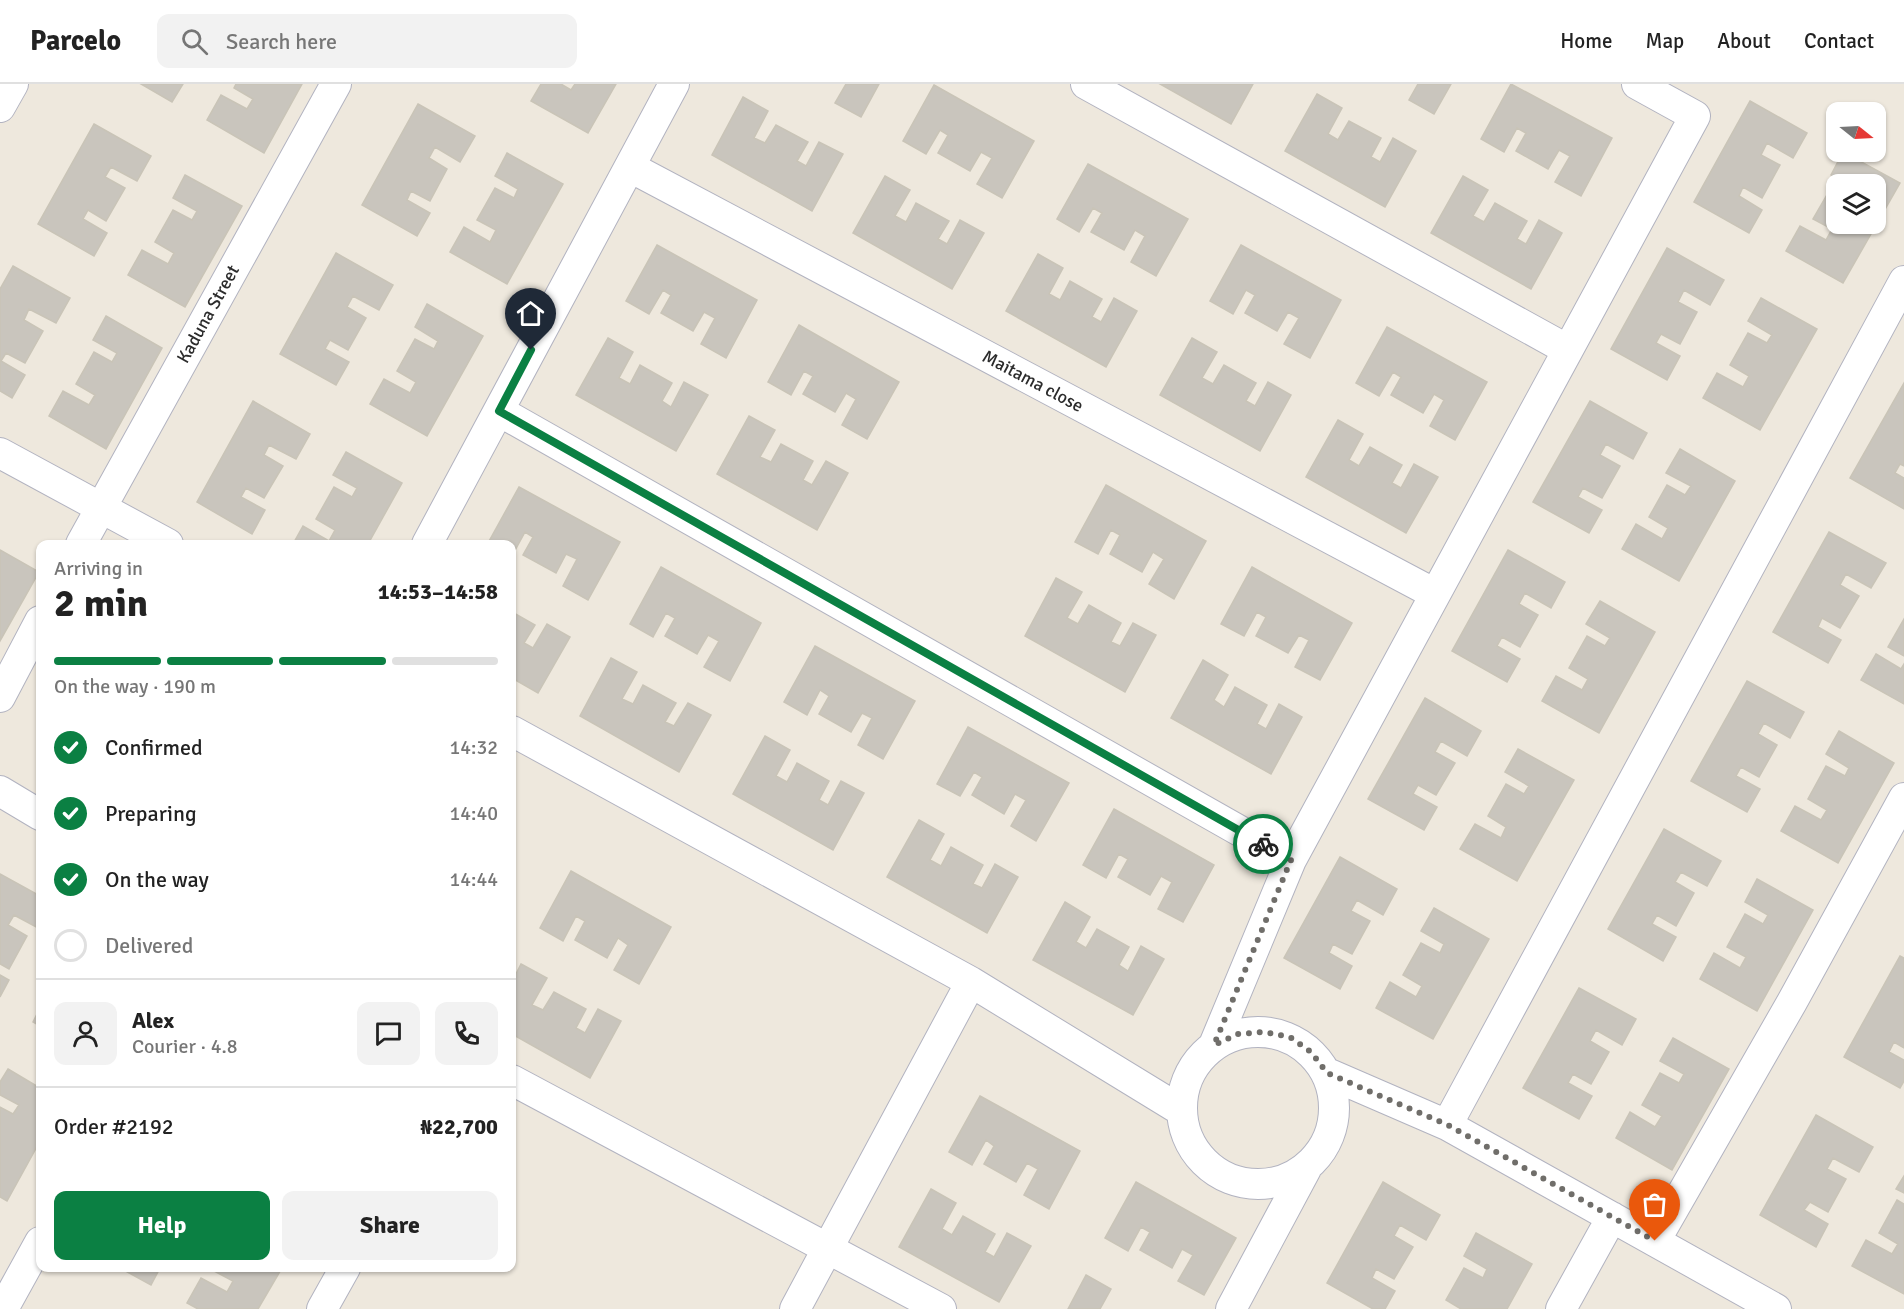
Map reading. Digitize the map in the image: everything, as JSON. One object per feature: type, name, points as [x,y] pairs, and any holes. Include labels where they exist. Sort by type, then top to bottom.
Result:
[{"type":"street","points":[[0,107],[13,84]]},
{"type":"street","name":"Kaduna Street","points":[[83,540],[336,84]]},
{"type":"street","points":[[429,540],[674,84]]},
{"type":"street","points":[[1086,84],[1568,350]]},
{"type":"street","points":[[1214,1045],[1291,860],[1695,116],[1637,84]]},
{"type":"street","name":"Maitama close","points":[[630,167],[1436,594]]},
{"type":"street","points":[[1448,1125],[1904,281]]},
{"type":"street","points":[[499,411],[1291,860]]},
{"type":"street","points":[[0,453],[161,540]]},
{"type":"street","points":[[0,697],[36,629]]},
{"type":"street","points":[[516,733],[971,982],[1182,1111]]},
{"type":"street","points":[[0,791],[36,813]]},
{"type":"street","points":[[1655,1241],[1786,1012],[1904,798]]},
{"type":"street","points":[[795,1309],[971,982]]},
{"type":"street","points":[[1231,1309],[1306,1169],[1324,1149],[1334,1125],[1335,1098],[1327,1073],[1311,1052],[1290,1037],[1264,1032],[1238,1034],[1214,1045],[1196,1063],[1185,1086],[1182,1111],[1186,1135],[1198,1156],[1216,1173],[1238,1183],[1261,1185],[1285,1180],[1306,1169]]},
{"type":"street","points":[[1327,1073],[1448,1125],[1776,1309]]},
{"type":"street","points":[[516,1082],[941,1309]]},
{"type":"street","points":[[1561,1309],[1612,1217]]},
{"type":"street","points":[[3,1309],[36,1249]]},
{"type":"street","points":[[322,1309],[343,1272]]},
{"type":"building","points":[[141,84],[183,84],[172,102]]},
{"type":"building","points":[[236,84],[302,84],[264,153],[207,120],[221,95],[247,109],[253,99],[234,88]]},
{"type":"building","points":[[541,84],[561,84],[571,90],[575,84],[616,84],[588,133],[531,101]]},
{"type":"building","points":[[846,84],[879,84],[861,117],[835,103]]},
{"type":"building","points":[[1160,84],[1253,84],[1231,124]]},
{"type":"building","points":[[1418,84],[1451,84],[1434,114],[1409,100]]},
{"type":"building","points":[[1511,84],[1612,138],[1581,196],[1555,182],[1570,156],[1559,150],[1548,169],[1516,151],[1526,133],[1517,128],[1504,152],[1481,139]]},
{"type":"building","points":[[934,85],[1034,141],[1002,198],[977,184],[992,158],[981,152],[970,171],[938,153],[948,135],[940,130],[926,154],[903,141]]},
{"type":"building","points":[[1317,94],[1342,108],[1328,134],[1338,140],[1349,121],[1381,138],[1371,157],[1380,162],[1393,138],[1416,151],[1385,207],[1285,151]]},
{"type":"building","points":[[743,97],[768,111],[754,138],[765,143],[776,125],[808,142],[797,161],[806,166],[819,142],[843,154],[812,211],[712,155]]},
{"type":"building","points":[[1750,101],[1807,133],[1793,158],[1767,143],[1761,155],[1780,165],[1762,198],[1743,187],[1739,196],[1762,210],[1749,233],[1694,202]]},
{"type":"building","points":[[418,104],[475,136],[460,162],[435,147],[429,158],[447,169],[430,201],[411,191],[407,200],[430,213],[417,236],[362,205]]},
{"type":"building","points":[[94,124],[151,156],[137,181],[111,167],[105,177],[125,188],[106,221],[88,210],[83,219],[107,233],[94,256],[38,224]]},
{"type":"building","points":[[507,153],[563,184],[507,284],[450,252],[464,227],[490,242],[496,230],[477,220],[495,188],[514,198],[518,189],[495,176]]},
{"type":"building","points":[[1838,162],[1861,162],[1883,174],[1832,174]]},
{"type":"building","points":[[1088,164],[1188,219],[1156,276],[1131,262],[1145,236],[1135,230],[1124,250],[1091,232],[1102,213],[1093,208],[1079,232],[1057,219]]},
{"type":"building","points":[[185,175],[242,206],[185,307],[128,275],[142,250],[168,264],[174,253],[155,242],[173,210],[192,220],[197,211],[173,198]]},
{"type":"building","points":[[1886,175],[1900,183],[1886,208]]},
{"type":"building","points":[[885,176],[910,190],[895,216],[906,222],[916,203],[949,221],[938,239],[947,244],[960,220],[984,233],[952,289],[853,233]]},
{"type":"building","points":[[1463,176],[1488,190],[1473,216],[1484,222],[1495,203],[1527,221],[1517,239],[1526,244],[1539,220],[1562,233],[1531,289],[1431,233]]},
{"type":"building","points":[[1826,196],[1826,226],[1813,219]]},
{"type":"building","points":[[1800,226],[1826,240],[1829,234],[1871,234],[1843,283],[1786,251]]},
{"type":"building","points":[[657,245],[757,300],[726,358],[701,344],[715,318],[704,312],[693,331],[661,313],[671,295],[663,290],[649,314],[626,301]]},
{"type":"building","points":[[1241,245],[1341,300],[1310,358],[1284,344],[1299,318],[1288,312],[1277,331],[1245,313],[1255,295],[1246,290],[1233,314],[1210,301]]},
{"type":"building","points":[[1667,248],[1724,280],[1710,305],[1684,290],[1678,302],[1697,312],[1680,344],[1661,334],[1656,343],[1680,356],[1667,380],[1611,349]]},
{"type":"building","points":[[336,253],[393,285],[379,310],[353,296],[347,307],[366,318],[348,350],[330,340],[325,349],[349,362],[336,385],[280,354]]},
{"type":"building","points":[[1038,254],[1063,268],[1049,294],[1060,300],[1070,281],[1102,299],[1092,317],[1101,322],[1114,298],[1137,311],[1106,367],[1006,311]]},
{"type":"building","points":[[13,266],[70,298],[56,323],[29,309],[24,320],[43,331],[25,363],[6,353],[1,361],[25,375],[12,398],[0,391],[0,289]]},
{"type":"building","points":[[1761,298],[1817,329],[1760,430],[1703,398],[1717,373],[1743,387],[1749,376],[1730,365],[1748,333],[1767,343],[1772,335],[1748,321]]},
{"type":"building","points":[[427,304],[483,336],[427,436],[370,404],[384,379],[410,393],[416,382],[397,371],[415,339],[434,349],[438,341],[415,327]]},
{"type":"building","points":[[106,316],[162,348],[106,449],[49,416],[63,391],[89,405],[95,395],[76,384],[94,352],[112,362],[117,353],[93,340]]},
{"type":"building","points":[[799,325],[899,382],[867,439],[842,425],[856,399],[846,393],[835,412],[803,394],[813,376],[804,371],[791,395],[768,382]]},
{"type":"building","points":[[1387,327],[1487,382],[1455,440],[1430,426],[1444,400],[1434,394],[1423,413],[1391,395],[1401,377],[1393,372],[1379,396],[1356,383]]},
{"type":"building","points":[[608,338],[633,352],[619,378],[630,384],[640,365],[672,383],[662,401],[671,407],[684,382],[708,395],[676,451],[576,395]]},
{"type":"building","points":[[1192,338],[1217,352],[1202,378],[1213,384],[1224,365],[1256,383],[1246,401],[1255,406],[1268,382],[1291,395],[1260,451],[1160,395]]},
{"type":"building","points":[[1904,383],[1904,466],[1900,464],[1895,473],[1904,478],[1904,509],[1850,478]]},
{"type":"building","points":[[253,401],[310,434],[296,459],[269,445],[264,455],[283,466],[264,498],[246,488],[241,497],[265,510],[252,534],[197,502]]},
{"type":"building","points":[[1590,401],[1647,433],[1633,459],[1606,444],[1600,455],[1620,466],[1602,498],[1583,488],[1578,497],[1602,510],[1589,533],[1533,502]]},
{"type":"building","points":[[749,416],[775,430],[760,457],[771,462],[781,444],[813,461],[803,480],[812,485],[826,461],[848,473],[817,530],[717,474]]},
{"type":"building","points":[[1338,420],[1363,434],[1349,460],[1359,466],[1370,447],[1402,465],[1392,483],[1401,488],[1414,464],[1438,477],[1406,533],[1306,477]]},
{"type":"building","points":[[1680,449],[1735,481],[1679,581],[1622,549],[1636,524],[1662,539],[1668,528],[1649,517],[1667,485],[1685,495],[1691,486],[1666,473]]},
{"type":"building","points":[[346,452],[402,483],[370,540],[330,540],[335,530],[316,519],[334,487],[352,497],[357,488],[333,475]]},
{"type":"building","points":[[1106,485],[1206,541],[1174,599],[1149,584],[1164,559],[1153,552],[1142,572],[1110,554],[1120,535],[1111,530],[1098,554],[1075,542]]},
{"type":"building","points":[[519,487],[620,542],[588,600],[563,586],[577,559],[566,554],[556,573],[523,555],[533,537],[525,532],[516,549],[516,540],[490,540]]},
{"type":"building","points":[[303,526],[327,540],[295,540]]},
{"type":"building","points":[[1829,532],[1886,563],[1871,588],[1846,574],[1840,585],[1859,596],[1840,628],[1822,618],[1818,627],[1841,640],[1828,663],[1773,632]]},
{"type":"building","points":[[0,550],[36,570],[36,577],[0,641]]},
{"type":"building","points":[[1508,550],[1565,582],[1551,608],[1525,593],[1519,604],[1538,615],[1520,647],[1502,637],[1497,646],[1520,659],[1507,682],[1452,651]]},
{"type":"building","points":[[661,567],[761,623],[730,681],[704,667],[719,641],[708,635],[697,654],[665,636],[675,618],[666,613],[653,637],[630,624]]},
{"type":"building","points":[[1252,567],[1352,623],[1320,680],[1295,667],[1309,640],[1299,635],[1288,653],[1256,636],[1266,617],[1257,612],[1244,636],[1221,624]]},
{"type":"building","points":[[1056,578],[1082,592],[1067,618],[1078,624],[1089,605],[1121,623],[1111,642],[1120,646],[1133,623],[1156,635],[1125,692],[1025,636]]},
{"type":"building","points":[[1600,601],[1655,632],[1599,733],[1542,701],[1556,676],[1582,690],[1588,679],[1569,668],[1587,636],[1605,646],[1610,638],[1586,624]]},
{"type":"building","points":[[516,614],[535,625],[524,643],[533,648],[547,624],[570,637],[538,693],[516,680]]},
{"type":"building","points":[[1904,619],[1904,656],[1888,647]]},
{"type":"building","points":[[815,646],[915,701],[883,759],[858,745],[872,718],[862,713],[851,732],[819,714],[829,696],[820,690],[807,715],[784,702]]},
{"type":"building","points":[[1876,654],[1901,669],[1904,664],[1904,704],[1861,680]]},
{"type":"building","points":[[611,658],[637,672],[622,699],[633,704],[643,685],[676,703],[665,722],[674,726],[688,703],[711,715],[679,772],[580,716]]},
{"type":"building","points":[[1203,660],[1228,675],[1214,700],[1224,707],[1235,687],[1267,705],[1257,724],[1266,729],[1279,704],[1302,717],[1271,774],[1171,718]]},
{"type":"building","points":[[1747,681],[1804,712],[1790,738],[1764,723],[1758,734],[1777,745],[1759,777],[1741,767],[1736,776],[1760,789],[1747,812],[1691,781]]},
{"type":"building","points":[[1425,698],[1481,731],[1467,756],[1441,741],[1435,752],[1455,763],[1436,795],[1418,785],[1413,794],[1437,807],[1424,830],[1368,799]]},
{"type":"building","points":[[968,727],[1069,783],[1036,841],[1011,826],[1026,800],[1015,794],[1004,814],[972,795],[982,777],[974,772],[960,796],[937,784]]},
{"type":"building","points":[[1839,731],[1894,763],[1838,863],[1781,831],[1795,806],[1821,820],[1827,810],[1808,799],[1826,766],[1845,776],[1849,768],[1826,754]]},
{"type":"building","points":[[765,736],[790,750],[776,776],[787,782],[797,763],[829,781],[819,800],[828,805],[841,781],[864,793],[833,850],[733,794]]},
{"type":"building","points":[[1518,749],[1574,780],[1517,881],[1460,849],[1475,824],[1501,838],[1506,827],[1488,816],[1506,784],[1524,794],[1529,786],[1505,772]]},
{"type":"building","points":[[1114,809],[1214,865],[1183,922],[1158,909],[1172,882],[1161,876],[1150,895],[1118,877],[1128,859],[1119,854],[1106,878],[1083,865]]},
{"type":"building","points":[[919,820],[944,834],[930,860],[941,866],[951,847],[983,865],[973,884],[982,888],[995,864],[1018,877],[987,933],[887,877]]},
{"type":"building","points":[[1664,829],[1721,861],[1707,886],[1681,872],[1675,882],[1694,893],[1676,926],[1657,915],[1652,924],[1676,937],[1663,961],[1608,929]]},
{"type":"building","points":[[1340,857],[1397,889],[1383,915],[1357,900],[1351,911],[1370,921],[1352,954],[1333,944],[1329,953],[1352,966],[1340,989],[1284,958]]},
{"type":"building","points":[[571,871],[671,927],[639,984],[614,970],[628,945],[618,938],[607,958],[575,940],[585,921],[576,916],[563,941],[540,928]]},
{"type":"building","points":[[0,874],[36,894],[36,927],[14,915],[8,925],[27,936],[9,969],[0,964]]},
{"type":"building","points":[[1757,879],[1813,910],[1757,1011],[1700,979],[1714,953],[1740,968],[1746,957],[1727,947],[1745,914],[1763,924],[1768,915],[1745,902]]},
{"type":"building","points":[[1065,902],[1090,917],[1076,942],[1086,948],[1097,929],[1129,947],[1119,965],[1128,971],[1141,946],[1164,959],[1133,1015],[1033,960]]},
{"type":"building","points":[[1434,908],[1489,939],[1433,1039],[1376,1008],[1390,982],[1416,997],[1422,986],[1403,975],[1421,943],[1440,953],[1444,944],[1421,931]]},
{"type":"building","points":[[1900,956],[1904,958],[1904,1048],[1894,1042],[1889,1052],[1904,1060],[1904,1081],[1900,1088],[1844,1057]]},
{"type":"building","points":[[521,964],[547,978],[532,1005],[543,1010],[554,992],[586,1009],[576,1028],[585,1033],[598,1009],[621,1021],[590,1078],[516,1036],[516,974]]},
{"type":"building","points":[[0,975],[9,980],[0,997]]},
{"type":"building","points":[[1579,988],[1636,1019],[1622,1045],[1596,1030],[1590,1041],[1609,1052],[1591,1084],[1573,1074],[1568,1083],[1592,1096],[1579,1119],[1523,1088]]},
{"type":"building","points":[[1673,1038],[1729,1069],[1672,1170],[1616,1138],[1630,1112],[1655,1127],[1662,1116],[1642,1105],[1660,1073],[1679,1083],[1684,1074],[1660,1061]]},
{"type":"building","points":[[8,1069],[36,1086],[36,1148],[7,1201],[0,1197],[0,1107],[13,1114],[19,1105],[0,1095],[0,1082]]},
{"type":"building","points":[[980,1096],[1080,1151],[1049,1209],[1024,1195],[1038,1169],[1027,1163],[1016,1182],[984,1164],[994,1146],[986,1140],[972,1165],[949,1152]]},
{"type":"building","points":[[1816,1115],[1873,1147],[1859,1172],[1833,1158],[1827,1169],[1846,1179],[1828,1212],[1810,1202],[1804,1210],[1828,1224],[1816,1247],[1760,1215]]},
{"type":"building","points":[[1904,1176],[1904,1193],[1896,1189]]},
{"type":"building","points":[[1136,1182],[1236,1238],[1204,1295],[1178,1281],[1193,1255],[1182,1249],[1172,1268],[1140,1250],[1150,1232],[1141,1227],[1128,1251],[1105,1238]]},
{"type":"building","points":[[1383,1182],[1440,1215],[1426,1240],[1400,1225],[1394,1236],[1413,1247],[1394,1279],[1376,1269],[1372,1278],[1395,1291],[1385,1309],[1373,1309],[1327,1283]]},
{"type":"building","points":[[931,1189],[956,1203],[942,1229],[952,1235],[963,1216],[995,1234],[985,1252],[994,1257],[1007,1233],[1031,1246],[999,1302],[899,1247]]},
{"type":"building","points":[[1897,1200],[1904,1204],[1904,1294],[1852,1266],[1866,1240],[1892,1254],[1898,1244],[1879,1233]]},
{"type":"building","points":[[1476,1233],[1532,1264],[1507,1309],[1461,1309],[1446,1300],[1464,1268],[1483,1278],[1487,1269],[1464,1256]]},
{"type":"building","points":[[127,1272],[158,1272],[151,1285]]},
{"type":"building","points":[[216,1272],[280,1272],[258,1309],[198,1309],[187,1303],[201,1278],[227,1292],[233,1281]]},
{"type":"building","points":[[1086,1275],[1111,1289],[1100,1309],[1068,1309]]},
{"type":"way so far","points":[[1263,844],[1291,860],[1214,1045],[1238,1034],[1264,1032],[1290,1037],[1311,1052],[1327,1073],[1448,1125],[1655,1241]]},
{"type":"route","points":[[531,350],[499,411],[1263,844]]}]
